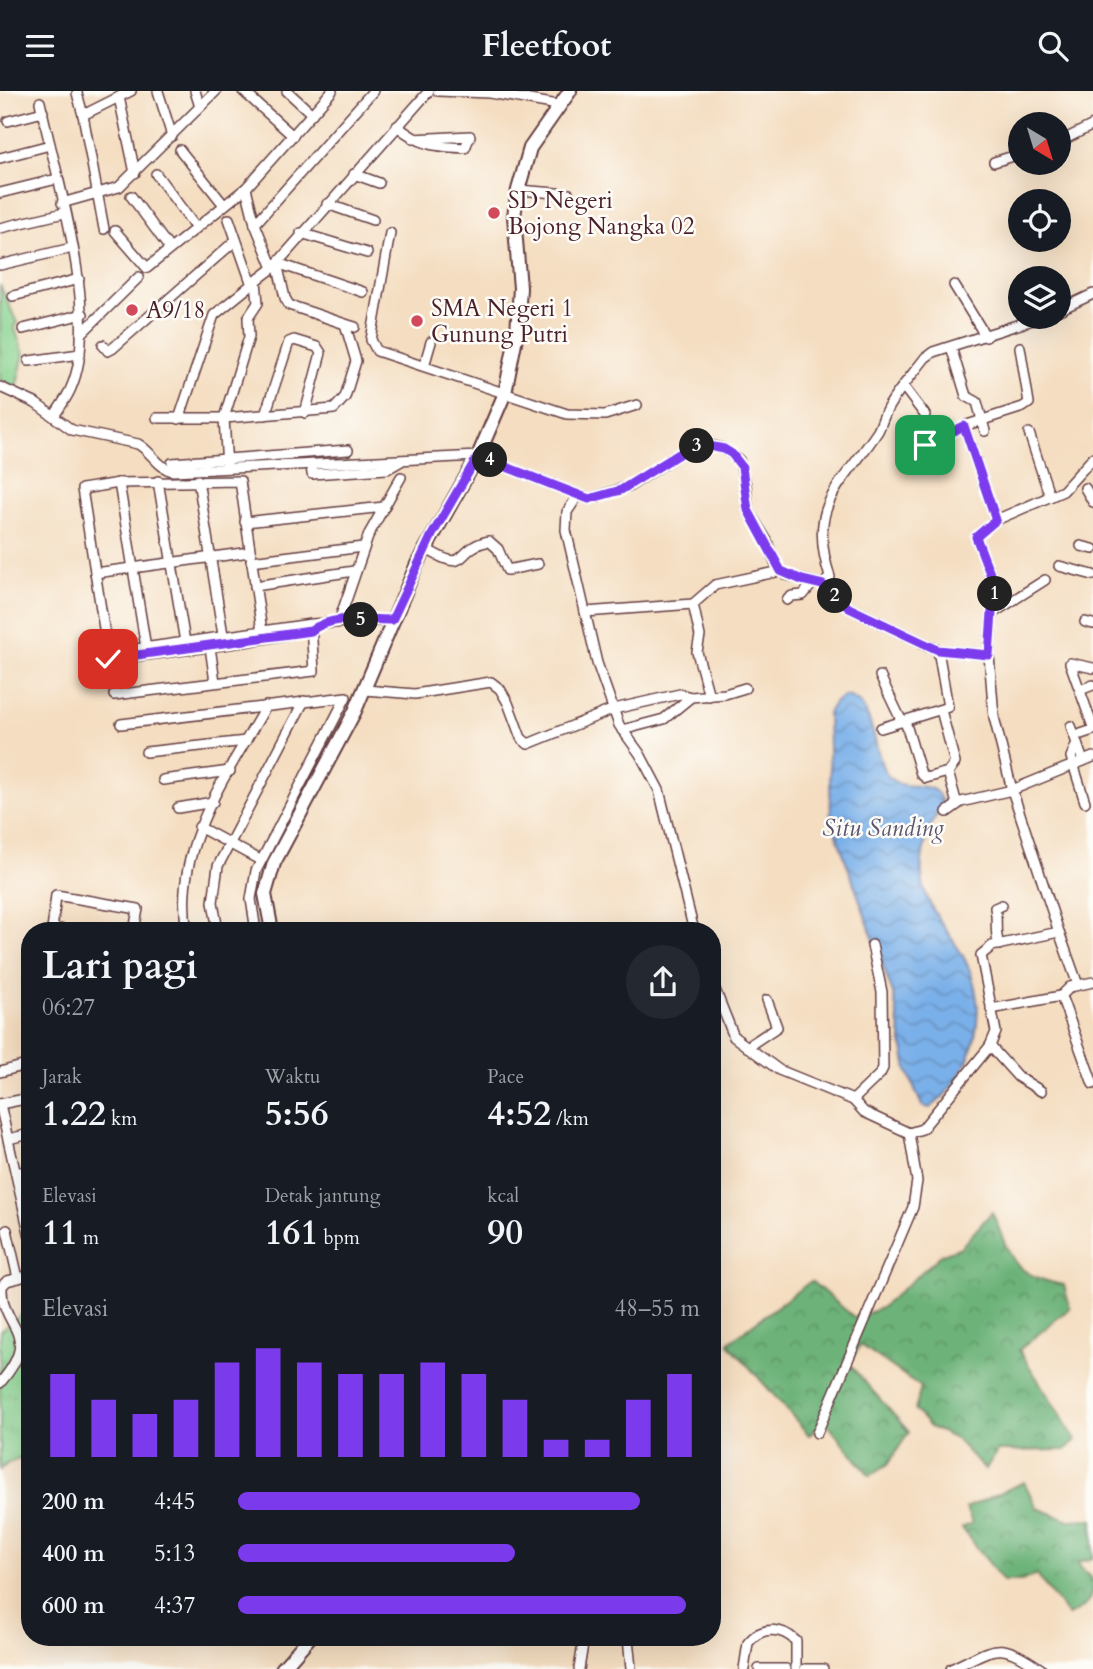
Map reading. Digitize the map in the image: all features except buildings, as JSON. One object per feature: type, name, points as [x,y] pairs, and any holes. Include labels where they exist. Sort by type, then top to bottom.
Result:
[{"type":"street","points":[[83,115],[131,91]]},
{"type":"street","points":[[158,91],[172,136]]},
{"type":"street","points":[[195,91],[200,107]]},
{"type":"street","points":[[243,91],[293,136]]},
{"type":"street","points":[[287,91],[312,114]]},
{"type":"street","points":[[115,231],[145,267],[224,205],[247,194],[332,91]]},
{"type":"street","points":[[255,224],[373,91]]},
{"type":"street","points":[[179,419],[214,315],[275,266],[301,233],[429,91]]},
{"type":"street","points":[[438,91],[489,93],[558,105]]},
{"type":"street","points":[[270,922],[265,902],[270,873],[364,694],[392,620],[425,548],[478,456],[505,393],[517,332],[520,288],[514,216],[518,190],[530,148],[570,91]]},
{"type":"street","points":[[0,228],[119,187],[213,92]]},
{"type":"street","points":[[77,93],[104,229]]},
{"type":"street","points":[[119,97],[135,173]]},
{"type":"street","points":[[40,102],[79,279],[83,314],[80,354],[71,389],[54,416]]},
{"type":"street","points":[[8,121],[43,112]]},
{"type":"street","points":[[1071,136],[1093,125]]},
{"type":"street","points":[[397,126],[413,139],[425,145],[464,148],[470,136],[468,134],[413,139]]},
{"type":"street","points":[[0,158],[50,145]]},
{"type":"street","points":[[180,150],[224,205]]},
{"type":"street","points":[[994,162],[1008,158]]},
{"type":"street","points":[[156,174],[196,228]]},
{"type":"street","points":[[354,174],[379,183]]},
{"type":"street","points":[[0,193],[57,179]]},
{"type":"street","points":[[518,190],[569,194]]},
{"type":"street","points":[[247,194],[255,224],[275,266],[289,305],[355,327]]},
{"type":"street","points":[[131,195],[170,249]]},
{"type":"street","points":[[327,204],[373,220]]},
{"type":"street","points":[[227,463],[224,418],[249,337],[248,318],[258,303],[253,282],[229,219]]},
{"type":"street","points":[[301,233],[367,253]]},
{"type":"street","points":[[390,233],[371,345],[377,351],[567,414],[586,417],[605,415],[637,405]]},
{"type":"street","points":[[103,345],[108,351],[112,349],[236,240]]},
{"type":"street","points":[[0,265],[72,248]]},
{"type":"street","points":[[275,266],[363,292]]},
{"type":"street","points":[[81,334],[139,277]]},
{"type":"street","points":[[13,296],[79,279]]},
{"type":"street","points":[[954,285],[986,337]]},
{"type":"street","points":[[1071,304],[1093,294]]},
{"type":"street","points":[[23,329],[83,314]]},
{"type":"street","points":[[157,418],[224,418],[334,409],[345,397],[356,361],[345,324]]},
{"type":"street","points":[[823,585],[830,577],[821,535],[824,511],[841,479],[878,430],[888,408],[903,386],[929,355],[1008,329]]},
{"type":"street","points":[[265,415],[282,359],[289,342],[294,340],[317,347],[321,353],[305,412]]},
{"type":"street","points":[[424,366],[431,342]]},
{"type":"street","points":[[951,347],[966,396],[977,403],[985,431]]},
{"type":"street","points":[[922,457],[920,450],[925,445],[964,426],[1029,403],[1020,347]]},
{"type":"street","points":[[29,361],[80,354]]},
{"type":"street","points":[[903,386],[925,415]]},
{"type":"street","points":[[0,387],[76,431],[138,444],[167,470],[345,450],[342,463]]},
{"type":"street","points":[[964,426],[996,520]]},
{"type":"street","points":[[1029,433],[1050,497]]},
{"type":"street","points":[[172,463],[311,465],[478,456],[526,473],[577,497],[597,499],[612,494],[695,446],[724,449],[732,454],[742,467],[748,510],[781,571]]},
{"type":"street","points":[[1078,985],[1012,790],[994,717],[989,655],[994,584],[976,537],[996,520],[1068,488],[1093,458]]},
{"type":"street","points":[[311,465],[312,474],[387,469],[402,460]]},
{"type":"street","points":[[339,621],[363,547],[401,477]]},
{"type":"street","points":[[198,480],[224,640]]},
{"type":"street","points":[[158,481],[185,642]]},
{"type":"street","points":[[262,634],[240,481],[119,483],[81,490],[108,653],[146,651],[224,640],[313,626],[339,621],[392,620]]},
{"type":"street","points":[[119,483],[146,651]]},
{"type":"street","points":[[1085,488],[1093,502]]},
{"type":"street","points":[[577,497],[567,512],[566,530],[597,663],[622,730],[640,754],[659,790],[692,922]]},
{"type":"street","points":[[245,522],[384,507]]},
{"type":"street","points":[[425,548],[451,562],[458,561],[489,541],[498,549],[507,570],[538,564]]},
{"type":"street","points":[[1081,546],[1093,549]]},
{"type":"street","points":[[95,573],[211,557],[251,557],[363,547]]},
{"type":"street","points":[[1059,566],[1093,575]]},
{"type":"street","points":[[255,586],[354,571]]},
{"type":"street","points":[[585,612],[693,604],[715,585],[781,571],[823,585],[849,608],[938,650],[989,655]]},
{"type":"street","points":[[993,613],[1045,580]]},
{"type":"street","points":[[787,600],[792,596],[803,595],[813,583]]},
{"type":"street","points":[[693,604],[699,631],[697,652],[709,696]]},
{"type":"street","points":[[114,695],[314,671],[313,626]]},
{"type":"street","points":[[146,651],[185,642],[209,642]]},
{"type":"street","points":[[209,642],[215,682]]},
{"type":"street","points":[[881,728],[941,710],[949,704],[938,650]]},
{"type":"street","points":[[1085,802],[1071,752],[1079,739],[1093,728],[1070,663],[1093,668]]},
{"type":"street","points":[[880,676],[903,722],[921,774],[926,778],[954,769],[955,763],[941,710]]},
{"type":"street","points":[[121,724],[364,694],[415,694],[491,682],[500,689],[521,738],[527,744],[614,709],[680,694],[691,697],[709,696],[745,688]]},
{"type":"street","points":[[1080,690],[1093,685]]},
{"type":"street","points":[[255,922],[251,899],[260,860],[346,697]]},
{"type":"street","points":[[622,730],[664,719],[691,697]]},
{"type":"street","points":[[217,922],[214,884],[228,843],[303,701]]},
{"type":"street","points":[[187,922],[186,874],[199,827],[266,706]]},
{"type":"street","points":[[1071,726],[1079,739],[1083,761]]},
{"type":"street","points":[[146,752],[246,741]]},
{"type":"street","points":[[947,812],[957,804],[1012,790],[1093,757]]},
{"type":"street","points":[[163,780],[230,771]]},
{"type":"street","points":[[948,772],[957,804]]},
{"type":"street","points":[[178,808],[213,802]]},
{"type":"street","points":[[199,827],[260,860]]},
{"type":"street","points":[[53,922],[56,895],[136,908],[135,922]]},
{"type":"street","points":[[999,945],[995,933],[998,919],[995,908],[1002,905]]},
{"type":"street","points":[[721,1004],[734,1037],[779,1070],[853,1100],[864,1112],[909,1133],[922,1129],[990,1046],[996,1032],[980,958],[985,949],[1059,932]]},
{"type":"street","points":[[853,1100],[880,1074],[883,1067],[882,992],[872,945]]},
{"type":"street","points":[[1093,982],[1066,989],[1062,996],[1093,1084]]},
{"type":"street","points":[[991,1009],[1062,996]]},
{"type":"street","points":[[747,1047],[777,1027],[767,1000]]},
{"type":"street","points":[[990,1046],[1018,1077],[1041,1091]]},
{"type":"street","points":[[0,1072],[21,1066]]},
{"type":"street","points":[[21,1100],[0,1104],[21,1190]]},
{"type":"street","points":[[817,1433],[913,1207],[916,1181],[909,1133]]},
{"type":"street","points":[[8,1139],[21,1136]]},
{"type":"street","points":[[16,1173],[21,1172]]},
{"type":"street","points":[[7,1230],[18,1278]]},
{"type":"street","points":[[0,1383],[14,1366],[20,1350],[1,1292],[2,1281],[21,1277]]},
{"type":"street","points":[[744,1669],[748,1643],[759,1633],[768,1630],[779,1631],[796,1641],[796,1669]]},
{"type":"street","points":[[282,1669],[302,1646]]},
{"type":"street","points":[[579,1669],[583,1646]]},
{"type":"street","points":[[629,1646],[631,1669]]},
{"type":"street","points":[[951,1669],[978,1655],[1002,1648],[1016,1653],[1041,1669]]},
{"type":"street","points":[[759,1669],[786,1669]]},
{"type":"street","points":[[805,1669],[823,1669]]},
{"type":"green space","points":[[0,285],[17,323],[14,326],[24,354],[16,388],[0,380]]},
{"type":"green space","points":[[992,1212],[1015,1262],[1033,1276],[1064,1285],[1070,1308],[1019,1350],[1076,1440],[1065,1450],[997,1451],[985,1470],[956,1439],[930,1427],[915,1410],[921,1387],[861,1345],[848,1363],[909,1432],[888,1464],[870,1476],[825,1421],[809,1435],[728,1343],[811,1281],[855,1318],[881,1308],[942,1254],[961,1247]]},
{"type":"green space","points":[[21,1315],[21,1458],[8,1463],[0,1470],[0,1331]]},
{"type":"green space","points":[[1024,1482],[1037,1508],[1069,1520],[1093,1519],[1093,1558],[1077,1563],[1093,1581],[1092,1594],[1084,1607],[1068,1616],[1036,1574],[1022,1581],[1003,1581],[962,1528],[972,1523],[966,1508]]},
{"type":"water","name":"Situ Sanding","points":[[844,696],[854,699],[867,715],[884,770],[891,779],[899,784],[933,790],[939,795],[943,806],[933,822],[926,842],[922,864],[923,883],[930,903],[964,958],[972,978],[977,998],[977,1019],[968,1059],[946,1094],[930,1108],[922,1106],[907,1070],[894,997],[831,819],[828,713],[834,703]]},
{"type":"place","name":"SD Negeri Bojong Nangka 02","points":[[494,213]]},
{"type":"place","name":"A9/18","points":[[132,310]]},
{"type":"place","name":"SMA Negeri 1 Gunung Putri","points":[[417,321]]},
{"type":"route","points":[[108,659],[311,631],[318,625],[339,621],[392,620],[432,535],[478,456],[508,465],[577,497],[597,499],[621,490],[657,470],[677,454],[704,445],[724,449],[739,460],[746,485],[744,495],[748,510],[759,531],[768,541],[775,563],[786,575],[828,587],[849,608],[938,650],[989,655],[994,584],[976,537],[996,520],[964,426],[925,445]]}]
